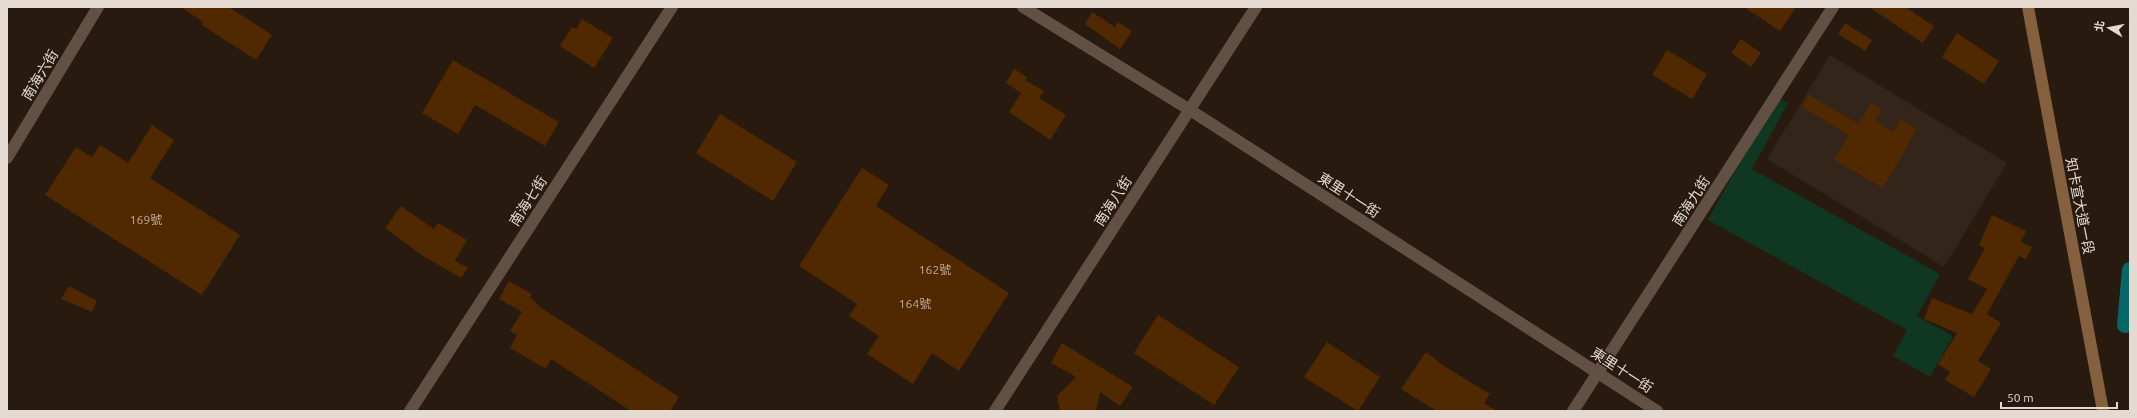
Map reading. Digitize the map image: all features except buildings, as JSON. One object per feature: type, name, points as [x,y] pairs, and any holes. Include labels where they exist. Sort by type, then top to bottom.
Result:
[{"type":"street","name":"南海六街","points":[[7,158],[98,7]]},
{"type":"street","name":"南海七街","points":[[410,411],[672,7]]},
{"type":"street","name":"東里十一街","points":[[1023,7],[1190,110],[1657,411]]},
{"type":"street","name":"南海八街","points":[[995,411],[1256,7]]},
{"type":"street","name":"南海九街","points":[[1573,411],[1833,7]]},
{"type":"street","name":"知卡宣大道一段","points":[[2028,7],[2103,411]]},
{"type":"shaded area","points":[[1830,55],[2007,163],[1944,267],[1767,159]]},
{"type":"green space","points":[[1776,96],[1788,103],[1752,169],[1940,274],[1917,316],[1953,336],[1930,377],[1893,356],[1907,330],[1708,220]]},
{"type":"waterway","points":[[2125,325],[2130,270]]}]
